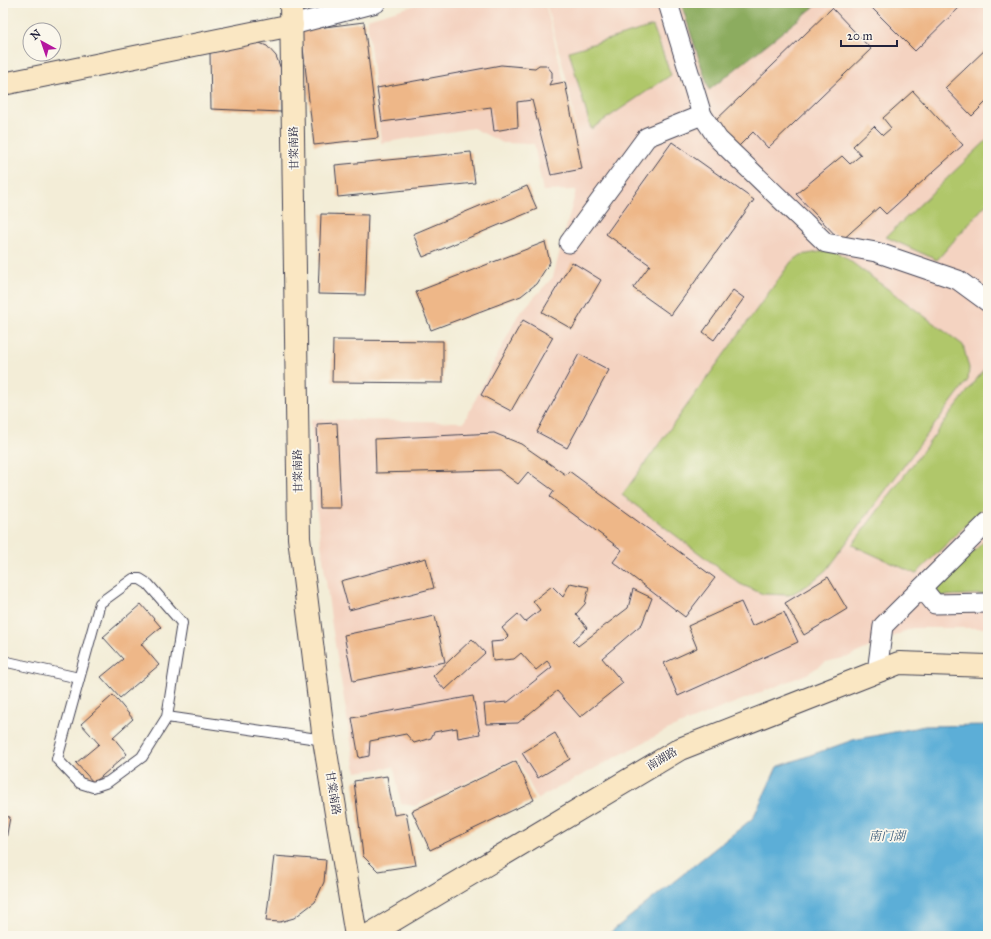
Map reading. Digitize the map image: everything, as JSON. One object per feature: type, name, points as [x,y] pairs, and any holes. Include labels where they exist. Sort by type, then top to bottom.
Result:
[{"type":"street","name":"甘棠南路","points":[[291,3],[299,538],[324,740],[356,936]]},
{"type":"street","points":[[3,84],[292,25],[376,3]]},
{"type":"street","points":[[668,3],[702,114],[718,139],[826,243],[876,252],[958,280],[988,302]]},
{"type":"street","points":[[569,243],[646,137],[702,114]]},
{"type":"street","points":[[877,672],[884,626],[988,522]]},
{"type":"street","points":[[922,588],[935,604],[988,603]]},
{"type":"street","name":"南湖路","points":[[367,936],[680,748],[899,663],[988,666]]},
{"type":"lane","points":[[133,579],[140,579],[148,584],[182,623],[167,717],[142,757],[108,782],[93,787],[80,783],[57,759],[100,603],[133,579]]},
{"type":"lane","points":[[3,661],[79,678]]},
{"type":"lane","points":[[167,717],[324,740]]},
{"type":"shaded area","points":[[423,3],[545,3],[581,151],[566,78],[546,3],[988,3],[988,628],[912,628],[850,656],[826,662],[807,674],[669,729],[537,799],[517,759],[415,806],[401,804],[394,767],[356,772],[332,626],[317,513],[311,419],[464,422],[518,315],[553,277],[576,190],[543,191],[534,144],[503,143],[473,128],[381,143],[367,19]]},
{"type":"green space","points":[[681,3],[819,3],[709,90]]},
{"type":"green space","points":[[653,26],[671,75],[591,129],[569,51]]},
{"type":"green space","points":[[988,139],[988,202],[937,260],[886,237]]},
{"type":"green space","points":[[825,251],[838,252],[963,345],[969,368],[968,380],[826,570],[808,585],[790,595],[763,594],[740,584],[622,495],[791,262],[801,255]]},
{"type":"green space","points":[[988,364],[988,503],[916,574],[852,545]]},
{"type":"green space","points":[[988,537],[988,594],[940,596],[936,589]]},
{"type":"water","name":"南门湖","points":[[988,725],[988,936],[606,936],[753,818],[777,767],[853,740],[925,726]]},
{"type":"building","points":[[873,3],[964,3],[915,51],[870,6]]},
{"type":"building","points":[[832,8],[871,49],[768,148],[753,132],[736,149],[712,124]]},
{"type":"building","points":[[364,22],[378,138],[314,145],[301,30]]},
{"type":"building","points":[[257,42],[267,46],[276,56],[281,69],[281,112],[211,109],[210,53]]},
{"type":"building","points":[[988,47],[988,100],[972,116],[945,88]]},
{"type":"building","points":[[501,65],[535,68],[539,65],[546,65],[552,72],[552,79],[549,85],[565,82],[582,169],[551,175],[532,100],[517,102],[518,127],[494,131],[491,107],[382,122],[377,88]]},
{"type":"building","points":[[913,91],[963,145],[886,214],[879,207],[841,241],[796,194],[842,156],[850,164],[861,155],[853,146],[874,126],[883,135],[891,128],[883,118]]},
{"type":"building","points":[[672,142],[754,200],[671,315],[633,288],[650,265],[606,234]]},
{"type":"building","points":[[471,152],[475,183],[338,197],[335,165]]},
{"type":"building","points":[[527,186],[537,209],[423,257],[413,234]]},
{"type":"building","points":[[321,214],[368,215],[365,295],[318,294]]},
{"type":"building","points":[[545,242],[550,262],[536,284],[521,296],[431,330],[416,292]]},
{"type":"building","points":[[572,262],[601,280],[572,329],[542,312]]},
{"type":"building","points":[[733,290],[744,298],[714,340],[703,332]]},
{"type":"building","points":[[523,320],[553,337],[511,411],[481,395]]},
{"type":"building","points":[[333,340],[443,341],[443,383],[332,382]]},
{"type":"building","points":[[579,354],[609,370],[567,448],[537,432]]},
{"type":"building","points":[[337,423],[341,508],[320,508],[317,424]]},
{"type":"building","points":[[494,433],[521,444],[566,475],[569,471],[715,578],[685,617],[613,562],[622,550],[550,497],[554,491],[528,472],[518,484],[499,470],[376,473],[375,439]]},
{"type":"building","points":[[426,558],[434,588],[349,610],[341,581]]},
{"type":"building","points":[[828,577],[847,609],[804,635],[785,603]]},
{"type":"building","points":[[570,583],[589,587],[585,604],[576,614],[587,628],[573,641],[578,646],[628,608],[633,589],[652,598],[642,624],[602,658],[623,683],[580,717],[557,691],[518,723],[486,724],[484,704],[508,702],[552,667],[547,661],[536,670],[521,653],[514,659],[493,661],[491,642],[503,641],[508,636],[502,628],[518,614],[525,622],[540,610],[533,601],[552,586],[563,597]]},
{"type":"building","points":[[741,602],[752,626],[784,612],[798,642],[678,696],[664,663],[697,648],[688,626]]},
{"type":"building","points":[[141,604],[161,627],[141,644],[159,665],[120,698],[101,677],[123,659],[103,637]]},
{"type":"building","points":[[435,616],[445,662],[353,681],[344,635]]},
{"type":"building","points":[[472,639],[485,653],[445,690],[433,676]]},
{"type":"building","points":[[113,695],[133,719],[113,737],[127,754],[94,783],[76,763],[99,744],[81,724]]},
{"type":"building","points":[[473,696],[480,734],[458,738],[457,728],[434,732],[431,738],[414,743],[406,734],[370,741],[369,756],[359,758],[352,718]]},
{"type":"building","points":[[555,733],[570,759],[538,778],[522,753]]},
{"type":"building","points":[[516,761],[534,800],[430,850],[412,811]]},
{"type":"building","points":[[387,776],[394,815],[406,813],[416,865],[378,871],[363,856],[354,781]]},
{"type":"building","points":[[3,816],[10,817],[4,851],[3,851]]},
{"type":"building","points":[[274,856],[326,860],[324,882],[315,902],[294,918],[280,922],[266,921]]}]
